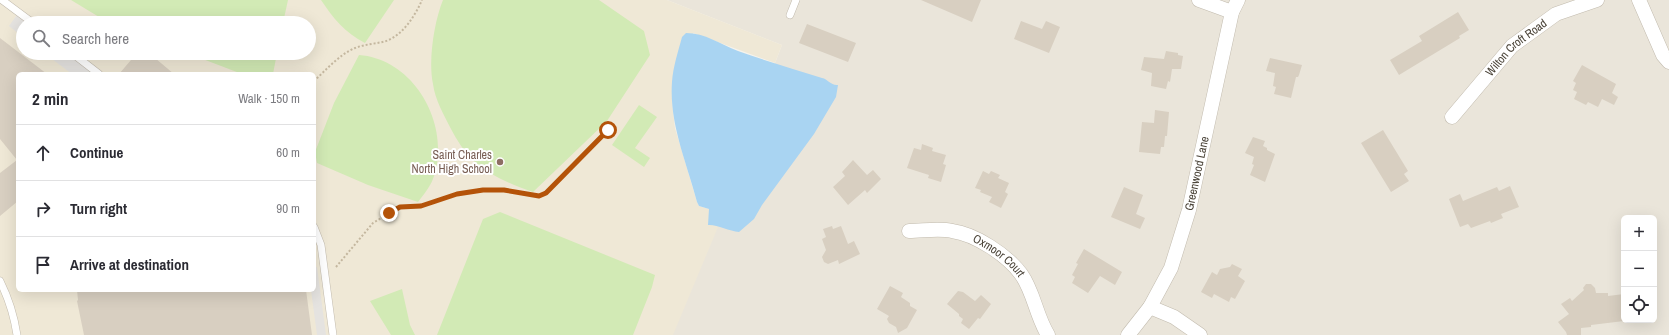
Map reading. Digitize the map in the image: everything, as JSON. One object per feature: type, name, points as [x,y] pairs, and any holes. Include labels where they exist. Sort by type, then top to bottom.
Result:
[{"type":"street","points":[[1199,0],[1235,6]]},
{"type":"street","name":"Wilton Croft Road","points":[[1452,117],[1512,46],[1556,14],[1597,0]]},
{"type":"street","points":[[1639,0],[1663,55],[1669,62]]},
{"type":"street","name":"Greenwood Lane","points":[[1128,335],[1150,306],[1171,268],[1189,210],[1235,6]]},
{"type":"street","name":"Oxmoor Court","points":[[909,231],[952,231],[980,241],[1004,256],[1021,274],[1048,335]]},
{"type":"street","points":[[1150,306],[1174,317],[1200,335]]},
{"type":"lane","points":[[2,0],[24,16]]},
{"type":"lane","points":[[790,15],[796,0]]},
{"type":"lane","points":[[81,60],[96,72]]},
{"type":"lane","points":[[316,231],[321,245],[333,335]]},
{"type":"lane","points":[[0,281],[14,314],[17,335]]},
{"type":"path","points":[[316,79],[355,48],[386,41],[396,36],[410,22],[422,0]]},
{"type":"path","points":[[336,266],[373,223],[400,207],[421,206],[457,194],[483,190],[504,190],[539,196],[546,193],[608,130]]},
{"type":"shaded area","name":"Saint Charles North High School","points":[[0,0],[667,0],[782,45],[775,63],[693,33],[672,98],[675,128],[697,202],[699,206],[709,209],[709,216],[713,224],[718,227],[673,335],[0,335]]},
{"type":"shaded area","points":[[667,0],[1669,0],[1669,335],[670,335],[782,45]]},
{"type":"shaded area","points":[[19,12],[24,16],[16,16]]},
{"type":"shaded area","points":[[16,16],[16,32],[9,26]]},
{"type":"shaded area","points":[[53,60],[81,60],[96,72],[69,72]]},
{"type":"shaded area","points":[[316,267],[326,335],[317,335],[311,292],[316,292]]},
{"type":"green space","points":[[71,0],[288,0],[285,16],[97,16]]},
{"type":"green space","points":[[321,0],[394,0],[365,43],[345,30]]},
{"type":"green space","points":[[443,0],[599,0],[644,31],[650,55],[607,121],[533,192],[502,180],[474,161],[458,142],[440,107],[434,90],[431,64],[437,19]]},
{"type":"green space","points":[[359,55],[379,59],[396,68],[411,81],[424,98],[432,116],[437,136],[438,156],[433,180],[418,202],[368,185],[317,163],[316,149],[334,103]]},
{"type":"green space","points":[[205,60],[276,60],[273,72],[237,72]]},
{"type":"green space","points":[[639,105],[657,117],[635,148],[650,158],[644,167],[612,145]]},
{"type":"green space","points":[[500,212],[655,275],[652,287],[633,335],[437,335],[483,219]]},
{"type":"green space","points":[[402,289],[410,325],[415,335],[391,335],[370,301]]},
{"type":"water","points":[[686,33],[693,33],[706,37],[738,51],[838,85],[836,97],[814,134],[762,205],[754,219],[739,232],[708,225],[709,209],[699,206],[697,202],[676,128],[673,113],[672,82],[682,37]]},
{"type":"building","points":[[921,0],[981,0],[972,22]]},
{"type":"building","points":[[1458,12],[1469,30],[1459,36],[1460,38],[1399,75],[1390,60],[1422,41],[1419,36]]},
{"type":"building","points":[[1021,21],[1042,29],[1046,21],[1060,27],[1049,53],[1014,39]]},
{"type":"building","points":[[807,24],[856,43],[848,62],[799,43]]},
{"type":"building","points":[[0,38],[16,50],[16,60],[29,60],[44,72],[16,72],[16,159],[0,139]]},
{"type":"building","points":[[1166,51],[1178,53],[1178,55],[1183,56],[1181,69],[1172,69],[1170,82],[1168,81],[1166,89],[1151,86],[1152,73],[1141,70],[1144,57],[1164,59]]},
{"type":"building","points":[[1270,58],[1302,65],[1298,77],[1296,77],[1291,98],[1274,94],[1276,87],[1273,86],[1275,73],[1266,71]]},
{"type":"building","points":[[131,60],[157,60],[172,72],[121,72]]},
{"type":"building","points":[[1582,65],[1616,84],[1612,93],[1618,97],[1614,105],[1602,99],[1598,107],[1588,102],[1586,105],[1574,99],[1577,92],[1573,90],[1576,83],[1573,81]]},
{"type":"building","points":[[1155,110],[1169,112],[1167,136],[1165,136],[1164,147],[1161,147],[1160,154],[1139,152],[1142,122],[1154,123]]},
{"type":"building","points":[[1383,130],[1408,171],[1404,174],[1409,181],[1391,192],[1361,143]]},
{"type":"building","points":[[1253,137],[1265,141],[1263,146],[1275,154],[1265,182],[1250,175],[1254,165],[1252,164],[1254,157],[1245,153]]},
{"type":"building","points":[[922,144],[933,148],[932,151],[946,155],[943,164],[946,165],[941,182],[928,178],[929,175],[907,168],[914,148],[921,150]]},
{"type":"building","points":[[853,160],[867,175],[873,170],[881,179],[867,193],[865,190],[848,205],[833,187],[845,176],[842,172]]},
{"type":"building","points":[[16,161],[16,203],[0,216],[0,173]]},
{"type":"building","points":[[983,171],[989,174],[991,171],[1000,175],[998,178],[1009,183],[1005,192],[1008,194],[1001,208],[989,202],[992,197],[975,188]]},
{"type":"building","points":[[1510,186],[1519,207],[1501,214],[1503,218],[1491,223],[1490,221],[1471,228],[1468,224],[1460,227],[1449,199],[1460,194],[1463,201],[1497,187],[1499,191]]},
{"type":"building","points":[[1124,187],[1143,195],[1136,214],[1145,218],[1140,229],[1111,217]]},
{"type":"building","points":[[832,226],[833,229],[841,226],[848,244],[854,241],[860,254],[839,264],[838,260],[828,264],[824,262],[822,257],[826,250],[822,239],[826,237],[823,229]]},
{"type":"building","points":[[1084,249],[1122,272],[1115,285],[1100,276],[1088,293],[1072,283],[1075,277],[1072,275],[1078,264],[1076,263]]},
{"type":"building","points":[[1232,264],[1242,269],[1238,276],[1245,281],[1235,299],[1231,297],[1229,302],[1214,294],[1212,298],[1201,292],[1212,272],[1217,275],[1220,269],[1230,267]]},
{"type":"building","points":[[1586,284],[1591,284],[1595,288],[1596,293],[1608,293],[1608,296],[1621,294],[1621,321],[1591,325],[1591,327],[1581,328],[1581,335],[1567,335],[1558,322],[1569,314],[1561,304],[1570,298],[1572,301],[1584,290],[1583,288]]},
{"type":"building","points":[[890,286],[903,293],[901,297],[910,303],[910,306],[917,310],[907,328],[898,333],[896,327],[889,323],[887,319],[889,316],[877,309]]},
{"type":"building","points":[[958,291],[963,292],[975,301],[981,295],[991,304],[980,319],[978,318],[969,329],[961,323],[963,319],[959,316],[959,314],[947,304]]},
{"type":"building","points":[[77,292],[306,292],[312,335],[84,335]]},
{"type":"place","name":"Saint Charles North High School","points":[[500,162]]},
{"type":"route","points":[[389,213],[400,207],[421,206],[457,194],[483,190],[504,190],[539,196],[546,193],[608,130]]}]
